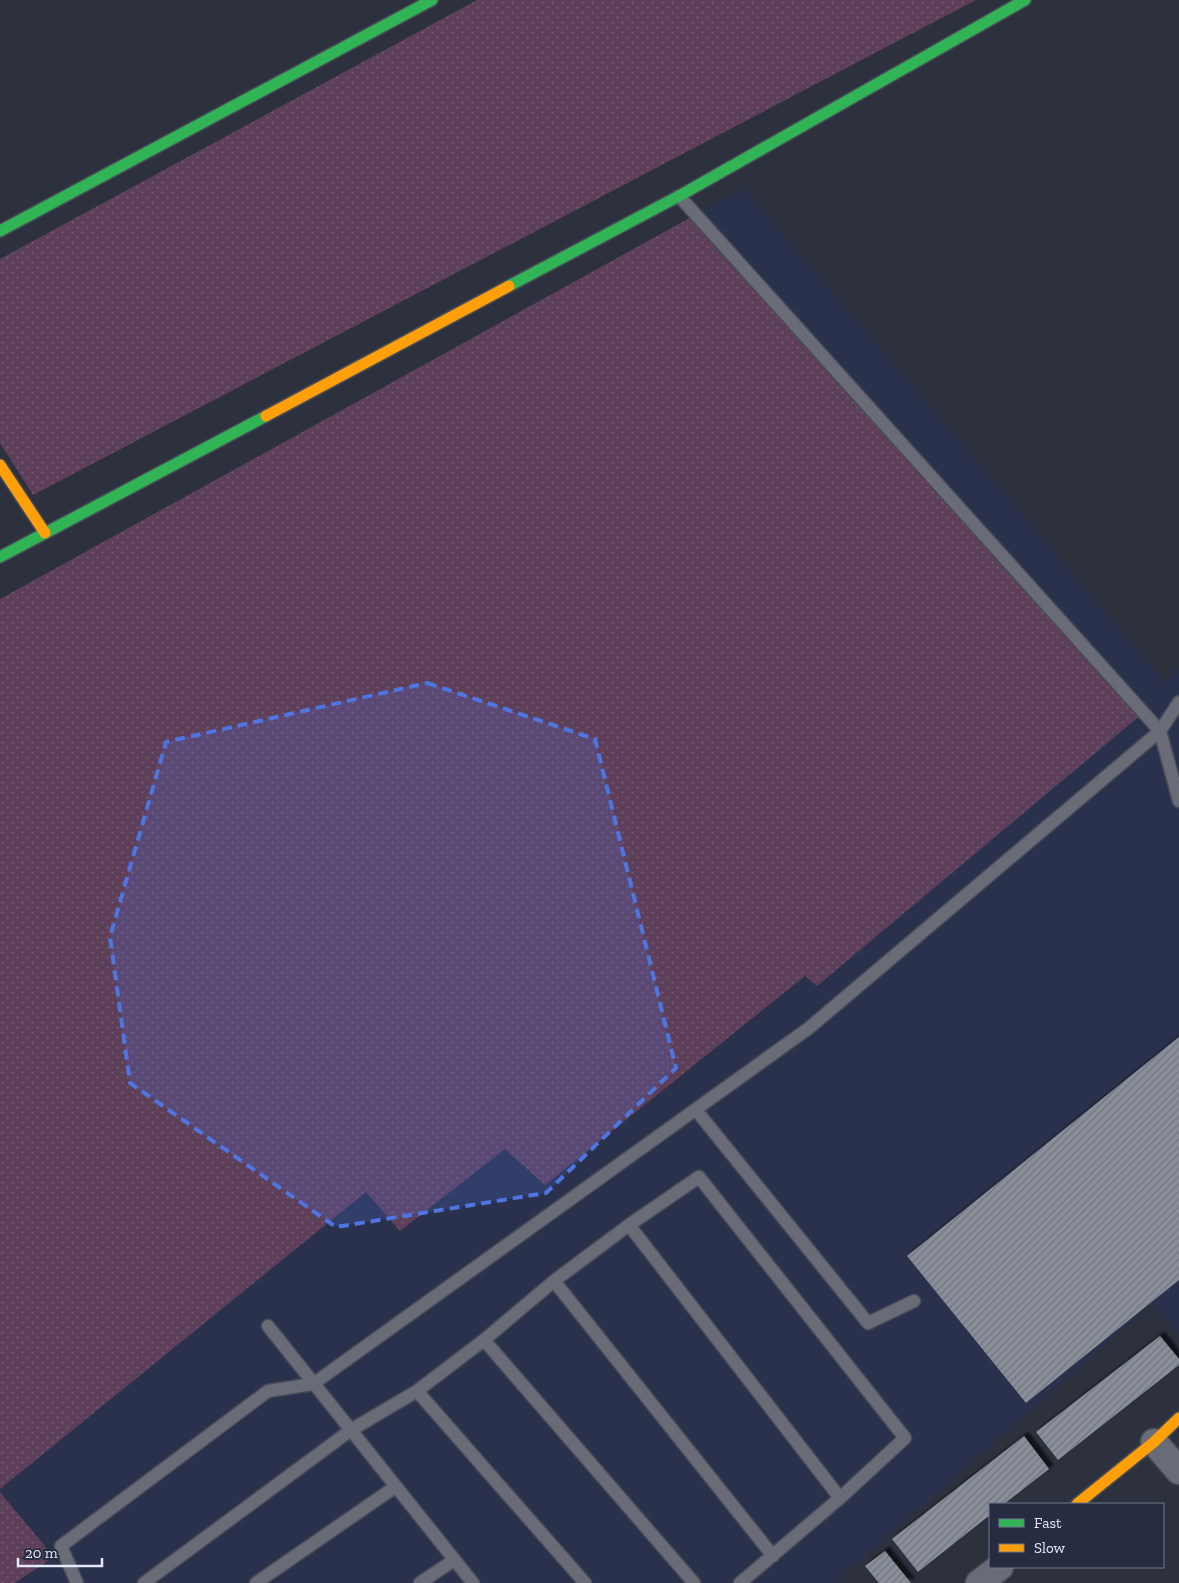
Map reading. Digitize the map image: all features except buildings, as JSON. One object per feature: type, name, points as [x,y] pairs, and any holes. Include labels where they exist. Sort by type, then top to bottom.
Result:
[{"type":"street","points":[[0,231],[432,0]]},
{"type":"street","points":[[0,557],[679,196],[1025,0]]},
{"type":"street","points":[[0,465],[45,533]]},
{"type":"street","points":[[1078,1503],[1154,1442],[1179,1418]]},
{"type":"street","points":[[1154,1442],[1179,1471]]},
{"type":"street","points":[[979,1583],[999,1568]]},
{"type":"lane","points":[[679,196],[1160,731],[1179,801]]},
{"type":"lane","points":[[77,1583],[61,1546],[268,1391],[313,1384],[809,1028],[1160,731],[1179,702]]},
{"type":"lane","points":[[696,1110],[868,1323],[914,1301]]},
{"type":"lane","points":[[144,1583],[351,1430],[417,1391],[484,1340],[554,1281],[629,1225],[699,1177],[904,1438],[840,1498],[740,1583]]},
{"type":"lane","points":[[629,1225],[840,1498]]},
{"type":"lane","points":[[554,1281],[773,1556]]},
{"type":"lane","points":[[268,1326],[473,1583]]},
{"type":"lane","points":[[484,1340],[694,1583]]},
{"type":"lane","points":[[417,1391],[585,1583]]},
{"type":"lane","points":[[256,1583],[395,1487]]},
{"type":"lane","points":[[420,1583],[454,1560]]},
{"type":"highlighted area","points":[[427,683],[595,739],[676,1068],[546,1193],[336,1227],[130,1083],[110,937],[166,742]]},
{"type":"shaded area","points":[[477,0],[976,0],[33,495],[0,443],[0,259]]},
{"type":"shaded area","points":[[744,189],[1167,685],[1179,668],[1179,1334],[1153,1303],[834,1583],[15,1583],[54,1556],[0,1492],[0,1489],[366,1191],[400,1231],[505,1148],[545,1185],[806,976],[817,986],[695,215]]},
{"type":"shaded area","points":[[695,215],[1142,714],[817,986],[805,976],[545,1185],[505,1149],[400,1231],[366,1192],[0,1489],[0,599]]},
{"type":"shaded area","points":[[0,1492],[54,1557],[15,1583],[0,1583]]},
{"type":"traffic: fast","points":[[0,231],[432,0]]},
{"type":"traffic: fast","points":[[509,286],[679,196],[1025,0]]},
{"type":"traffic: fast","points":[[0,557],[266,416]]},
{"type":"traffic: slow","points":[[266,416],[509,286]]},
{"type":"traffic: slow","points":[[0,465],[45,533]]},
{"type":"traffic: slow","points":[[1078,1503],[1154,1442],[1179,1418]]}]
